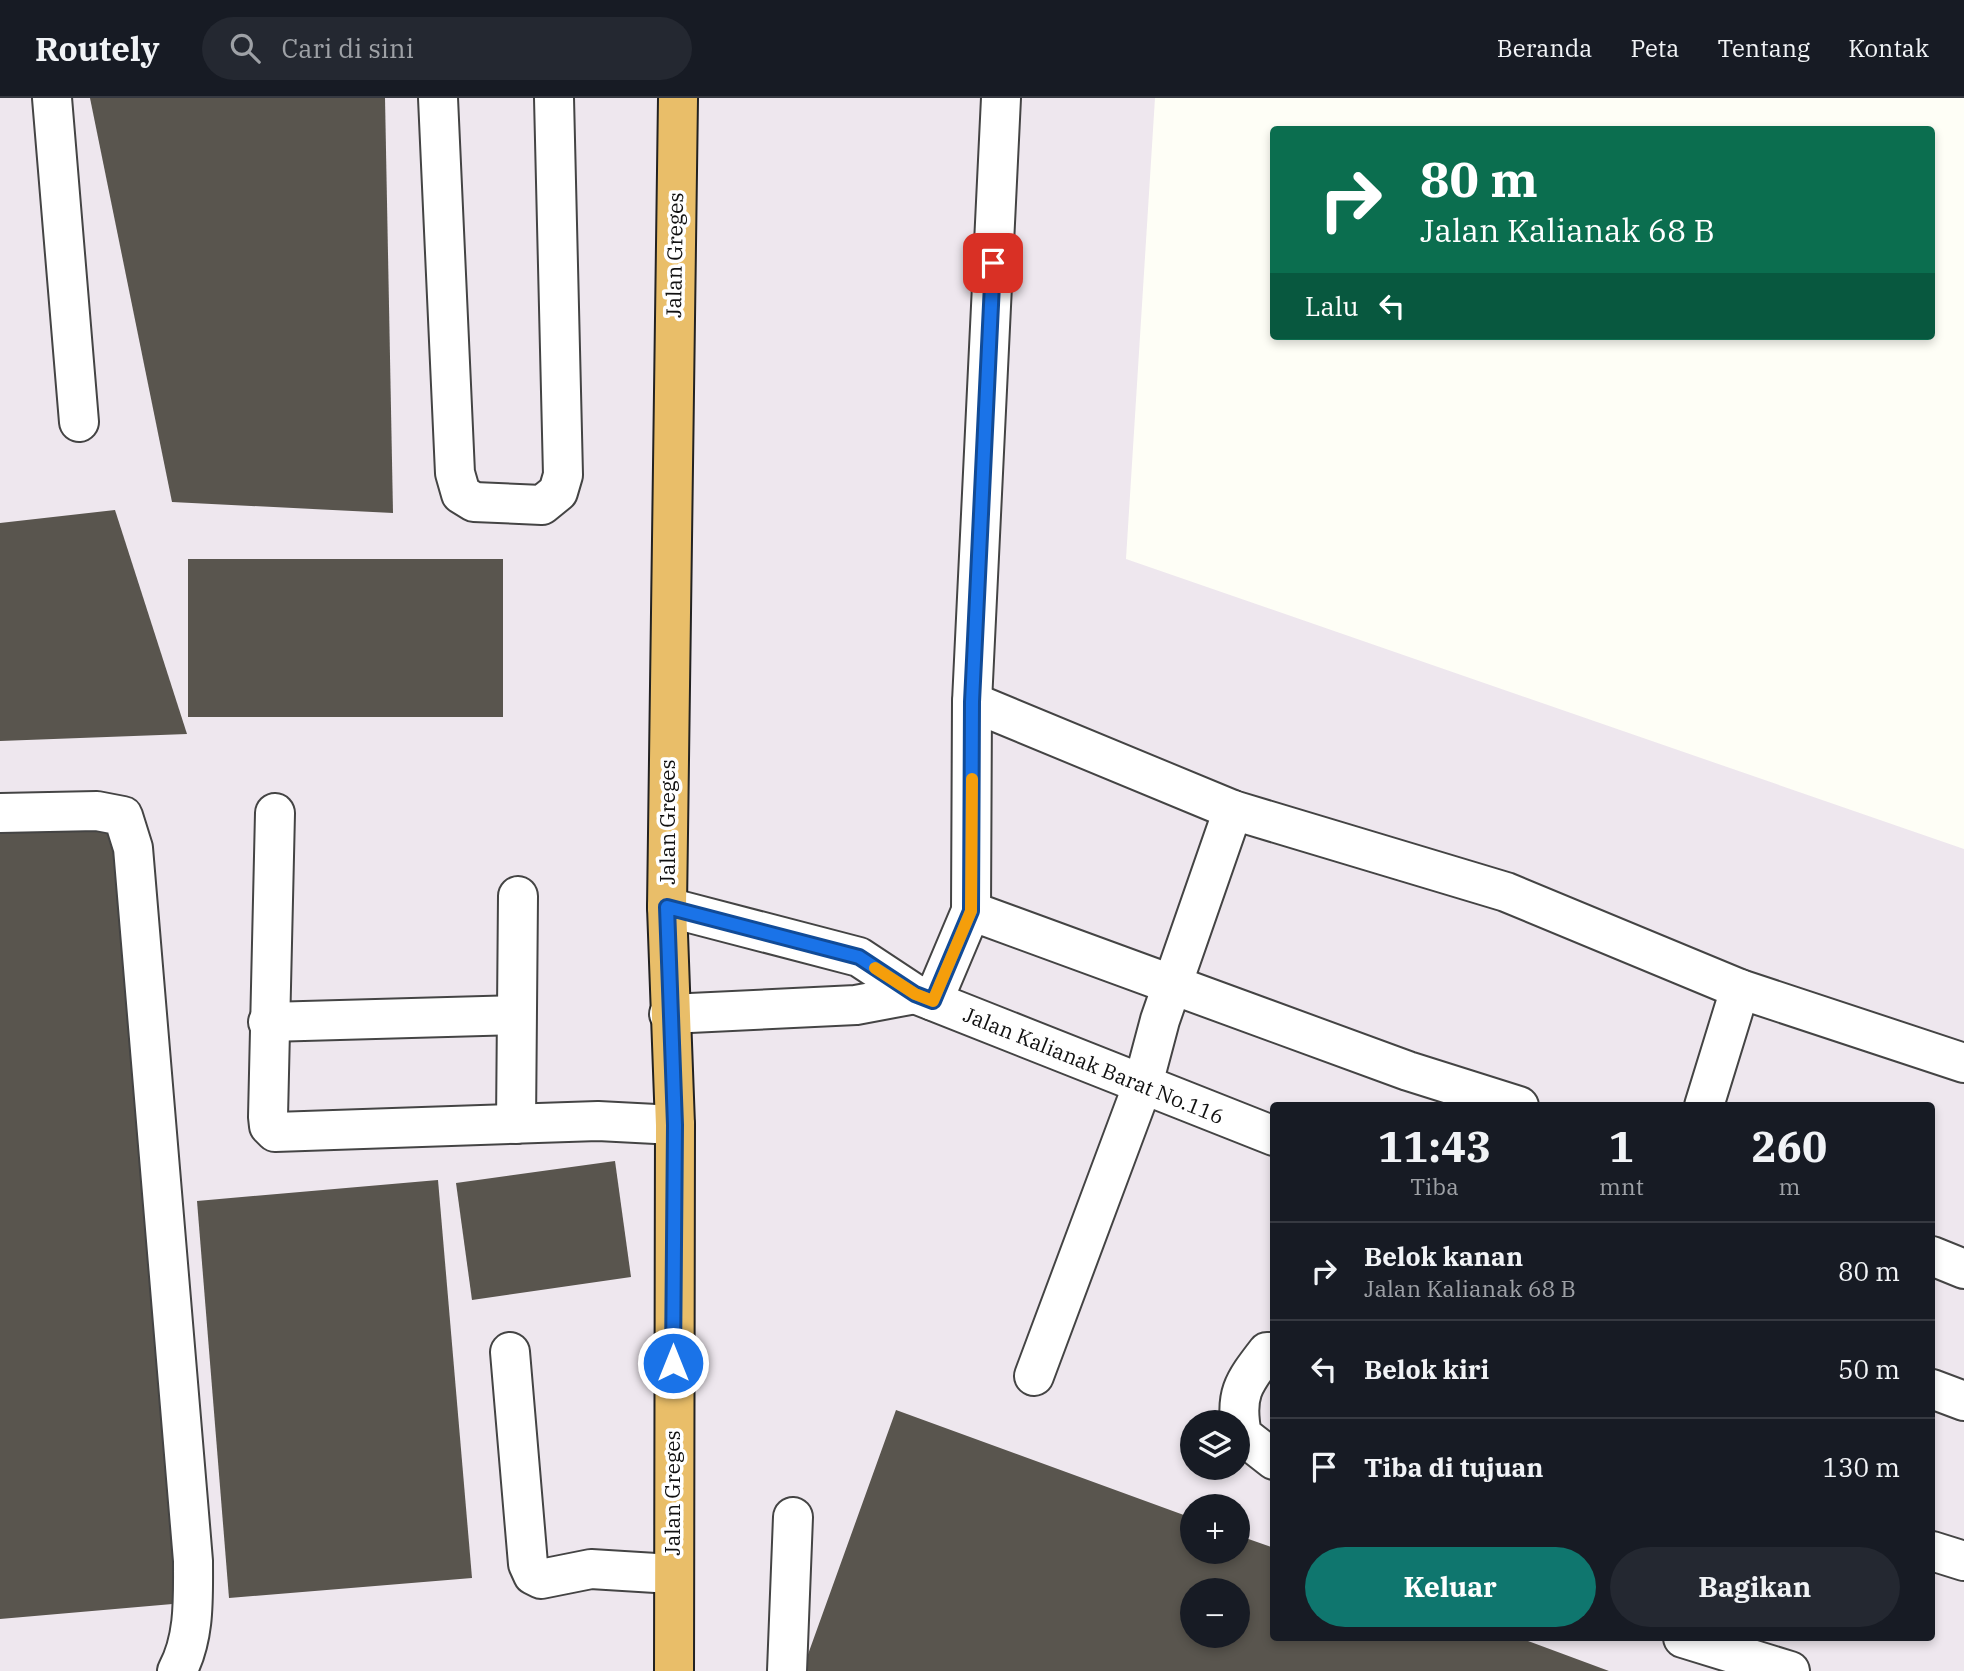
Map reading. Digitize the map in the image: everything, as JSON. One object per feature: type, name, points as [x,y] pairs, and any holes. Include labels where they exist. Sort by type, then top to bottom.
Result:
[{"type":"highway","name":"Jalan Greges","points":[[674,1671],[672,1574],[675,1125],[667,907],[678,98]]},
{"type":"lane","points":[[52,98],[79,422]]},
{"type":"lane","points":[[438,98],[455,473],[461,494],[474,502],[542,505],[558,492],[563,475],[554,98]]},
{"type":"lane","points":[[669,1014],[856,1005],[924,998],[971,911],[972,702],[1001,98]]},
{"type":"lane","points":[[972,702],[1233,810],[1507,892],[1740,989],[1964,1063]]},
{"type":"lane","points":[[1034,1376],[1143,1084],[1160,1020],[1233,810]]},
{"type":"lane","points":[[0,813],[97,811],[123,816],[133,848],[193,1561],[193,1614],[183,1660],[177,1671]]},
{"type":"lane","points":[[275,813],[268,1022],[268,1117],[269,1126],[275,1132],[598,1121],[675,1125]]},
{"type":"lane","points":[[516,1124],[518,896]]},
{"type":"lane","name":"Jalan Kalianak Barat No.116","points":[[667,907],[859,957],[924,998],[1270,1134]]},
{"type":"lane","points":[[971,911],[1408,1071],[1505,1102]]},
{"type":"lane","points":[[1705,1102],[1740,989]]},
{"type":"lane","points":[[268,1022],[515,1015]]},
{"type":"lane","points":[[1935,1257],[1964,1269]]},
{"type":"lane","points":[[510,1352],[528,1564],[533,1575],[541,1580],[591,1569],[672,1574]]},
{"type":"lane","points":[[1270,1352],[1267,1352],[1242,1383],[1237,1411],[1242,1435],[1270,1457]]},
{"type":"lane","points":[[1935,1390],[1964,1401]]},
{"type":"lane","points":[[787,1671],[793,1517]]},
{"type":"lane","points":[[1935,1551],[1964,1561]]},
{"type":"lane","points":[[1693,1641],[1790,1671]]},
{"type":"shaded area","points":[[0,98],[1155,98],[1126,559],[1964,849],[1964,1671],[0,1671]]},
{"type":"building","points":[[90,98],[385,98],[393,513],[172,502]]},
{"type":"building","points":[[115,510],[187,734],[0,741],[0,523]]},
{"type":"building","points":[[188,559],[503,559],[503,717],[188,717]]},
{"type":"building","points":[[119,820],[184,1603],[0,1619],[0,830]]},
{"type":"building","points":[[615,1161],[631,1277],[472,1300],[456,1183]]},
{"type":"building","points":[[438,1180],[472,1578],[229,1598],[197,1201]]},
{"type":"building","points":[[896,1410],[1180,1514],[1180,1564],[1250,1564],[1250,1540],[1270,1547],[1270,1641],[1528,1641],[1609,1671],[802,1671]]},
{"type":"slow traffic","points":[[875,968],[915,994],[933,1001],[971,911],[972,779]]},
{"type":"route","points":[[673,1363],[675,1125],[667,907],[859,957],[915,994],[933,1001],[971,911],[972,702],[993,263]]}]
